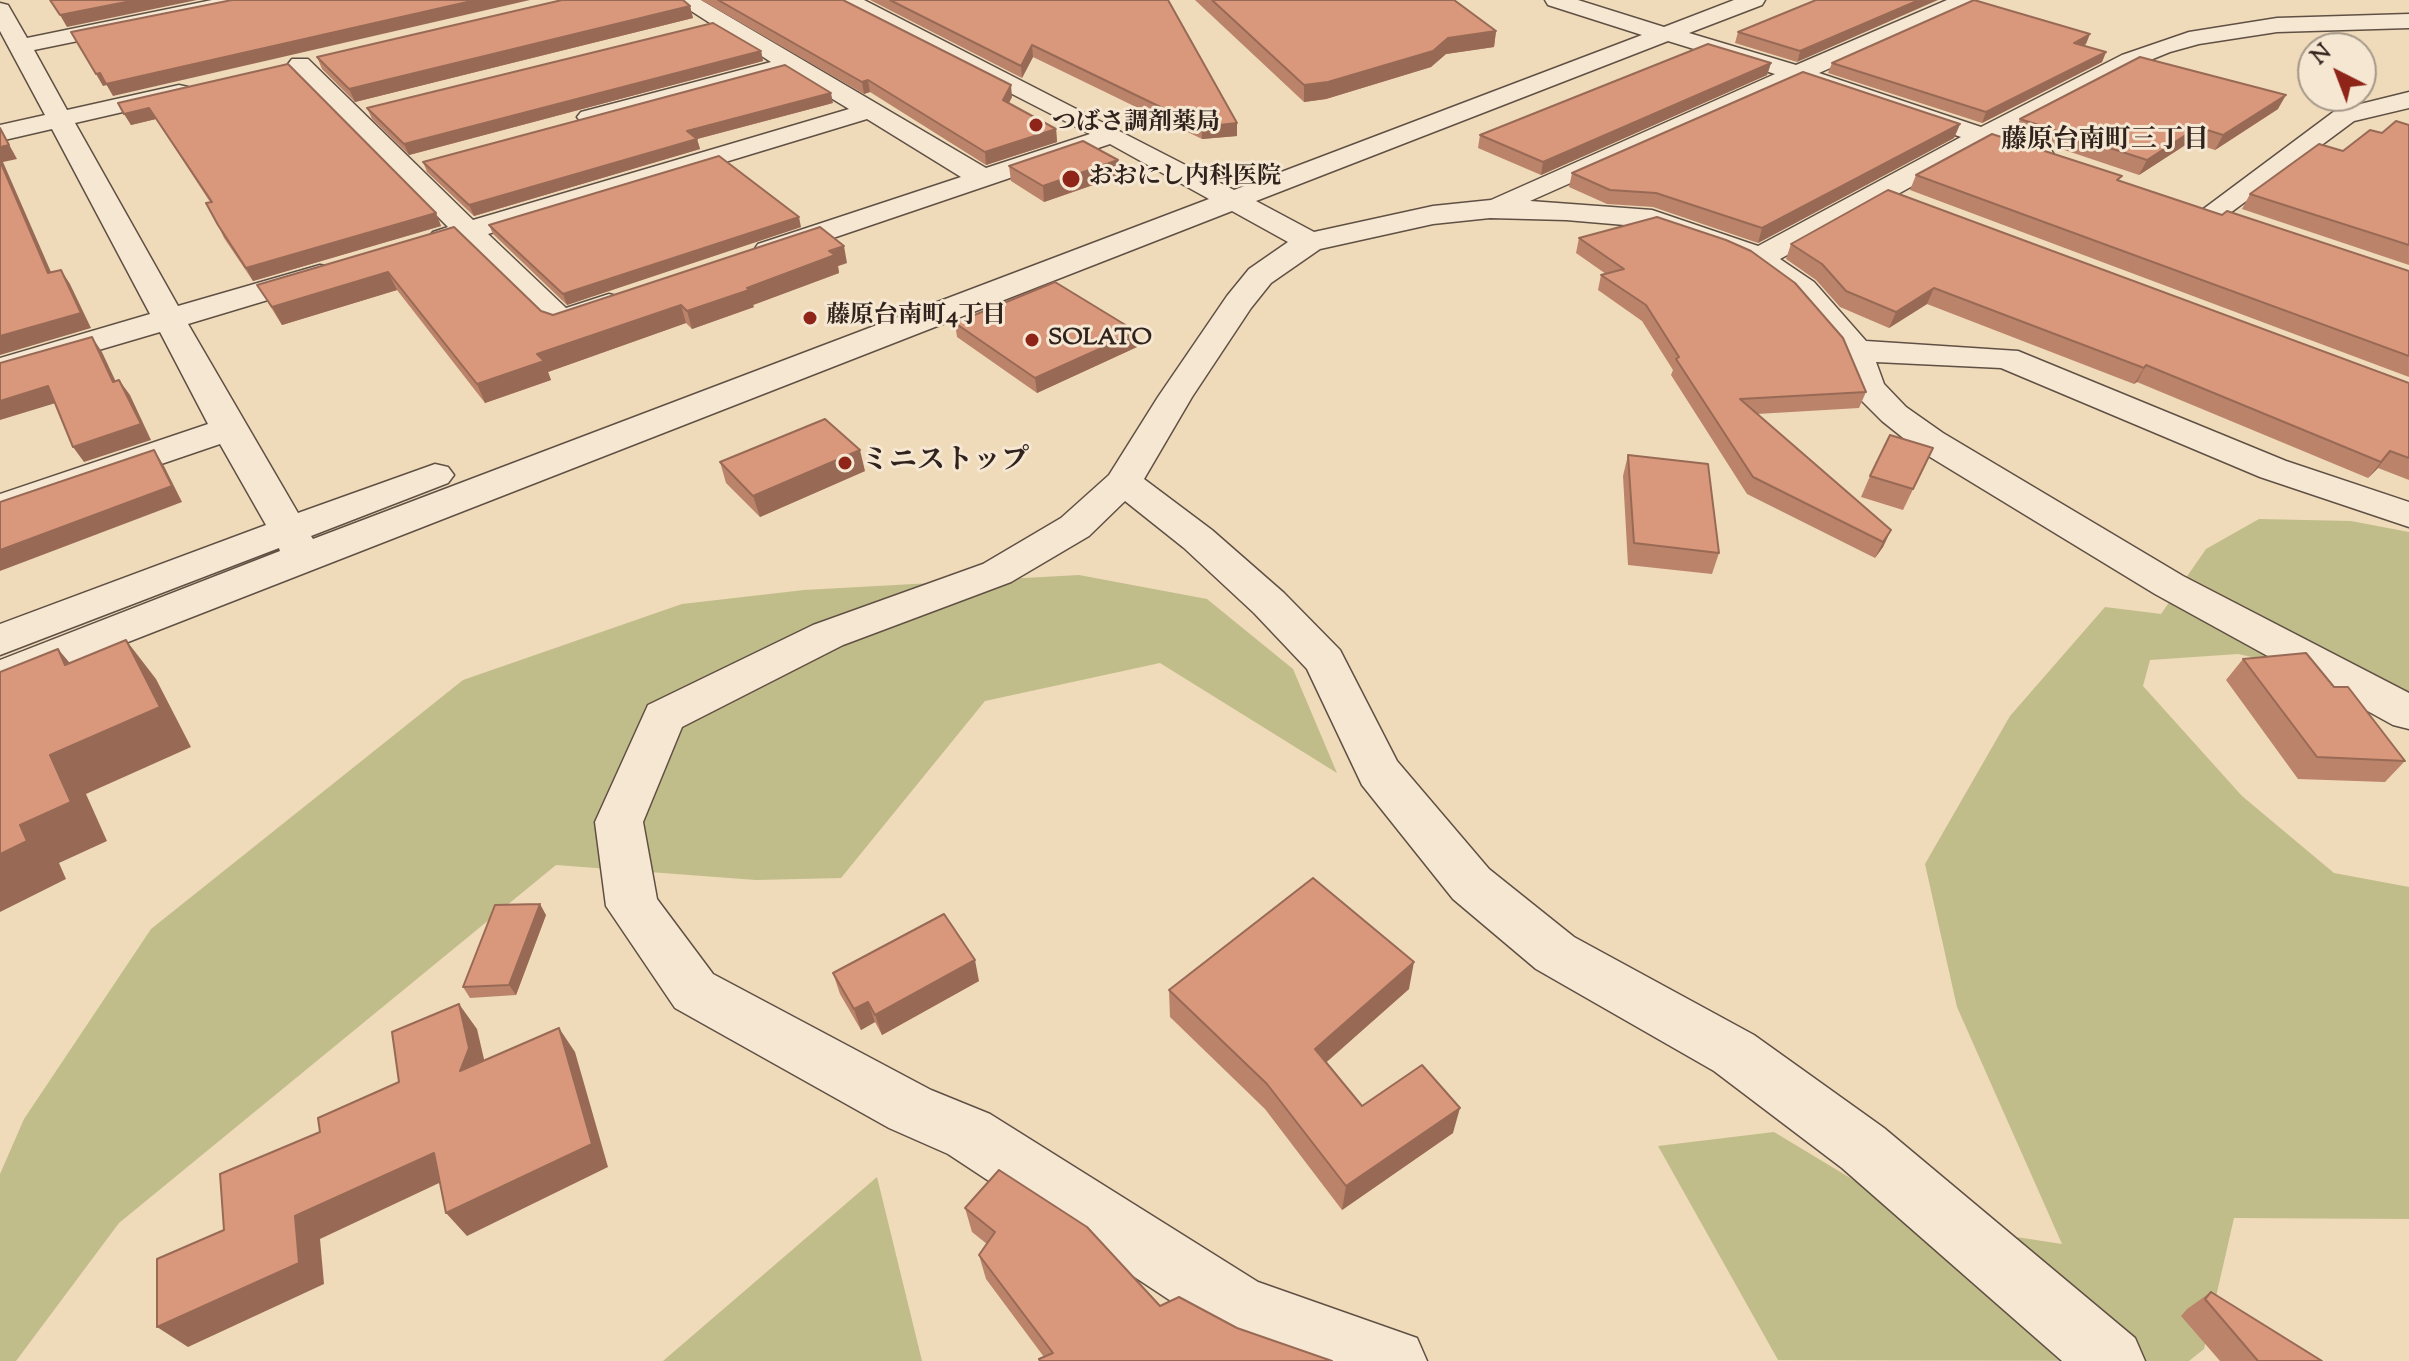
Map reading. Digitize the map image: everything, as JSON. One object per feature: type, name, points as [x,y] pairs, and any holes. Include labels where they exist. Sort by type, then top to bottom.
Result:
[{"type":"street","points":[[20,46],[244,0]]},
{"type":"street","points":[[685,0],[981,177]]},
{"type":"street","points":[[847,0],[1112,135],[1310,242]]},
{"type":"street","points":[[1556,0],[1652,25],[2069,165]]},
{"type":"street","points":[[1598,0],[1652,25],[1754,0]]},
{"type":"street","points":[[0,640],[296,543],[1220,193],[1652,25],[1705,0]]},
{"type":"street","points":[[1490,209],[1965,0]]},
{"type":"street","points":[[2381,0],[2409,15]]},
{"type":"street","points":[[2220,7],[2255,28]]},
{"type":"street","points":[[0,10],[229,429],[296,543]]},
{"type":"street","points":[[689,29],[720,21]]},
{"type":"street","points":[[1759,258],[1983,136],[2151,51],[2197,37],[2255,28],[2330,21],[2409,21]]},
{"type":"street","points":[[269,71],[330,57]]},
{"type":"street","points":[[300,64],[402,168],[561,320],[634,295]]},
{"type":"street","points":[[566,124],[790,64]]},
{"type":"street","points":[[0,133],[208,85]]},
{"type":"street","points":[[2212,213],[2345,115],[2409,100]]},
{"type":"street","points":[[348,114],[379,106]]},
{"type":"street","points":[[408,248],[871,110]]},
{"type":"street","points":[[737,261],[1112,135]]},
{"type":"street","points":[[402,168],[432,160]]},
{"type":"street","points":[[1881,192],[1910,203]]},
{"type":"street","points":[[2184,203],[2242,223]]},
{"type":"street","points":[[1394,1361],[1241,1309],[969,1134],[910,1109],[694,991],[632,906],[619,822],[664,717],[828,635],[997,573],[1075,527],[1124,482],[1175,397],[1238,303],[1271,267],[1310,242],[1433,215],[1490,209],[1566,211],[1652,219],[1724,242],[1759,258],[1803,289],[1856,351],[1868,388],[1894,414],[1930,441],[2169,585],[2409,713]]},
{"type":"street","points":[[0,369],[348,266]]},
{"type":"street","points":[[1856,351],[2006,358],[2273,469],[2409,515]]},
{"type":"street","points":[[0,507],[229,429]]},
{"type":"street","points":[[1124,482],[1198,539],[1269,603],[1325,661],[1379,772],[1471,884],[1555,953],[1734,1053],[1863,1148],[2112,1361]]},
{"type":"street","points":[[0,677],[296,543]]},
{"type":"shaded area","points":[[2259,519],[2351,521],[2409,532],[2409,721],[2306,669],[2238,654],[2150,660],[2143,686],[2242,796],[2334,873],[2409,887],[2409,1219],[2234,1218],[2204,1349],[2189,1361],[1778,1360],[1658,1146],[1774,1132],[1925,1223],[2062,1244],[1957,1007],[1925,864],[2010,716],[2105,607],[2161,614],[2206,549]]},
{"type":"shaded area","points":[[1079,575],[1207,599],[1293,669],[1337,773],[1160,663],[985,701],[841,878],[756,880],[556,865],[119,1223],[16,1361],[0,1361],[0,1174],[24,1119],[151,929],[463,680],[682,604],[804,590]]},
{"type":"shaded area","points":[[877,1177],[922,1361],[663,1361]]},
{"type":"building","points":[[50,0],[136,0],[60,15]]},
{"type":"building","points":[[232,0],[476,0],[106,84],[100,73],[96,74],[71,32]]},
{"type":"building","points":[[562,0],[683,0],[690,6],[349,89],[317,57]]},
{"type":"building","points":[[718,0],[843,0],[1011,85],[1003,100],[1056,129],[985,152],[868,80],[862,82]]},
{"type":"building","points":[[890,0],[1168,0],[1237,123],[1202,127],[1032,45],[1021,66]]},
{"type":"building","points":[[1212,0],[1454,0],[1496,31],[1448,38],[1433,51],[1328,82],[1304,85]]},
{"type":"building","points":[[1816,0],[1919,0],[1800,51],[1738,32]]},
{"type":"building","points":[[1974,0],[2090,34],[2074,43],[2106,52],[1986,112],[1832,63]]},
{"type":"building","points":[[713,23],[761,51],[404,144],[367,108]]},
{"type":"building","points":[[1708,44],[1771,63],[1543,162],[1480,135]]},
{"type":"building","points":[[2140,57],[2286,95],[2223,135],[2198,127],[2147,160],[2020,119]]},
{"type":"building","points":[[288,64],[436,213],[246,268],[206,203],[212,202],[149,108],[124,114],[118,103]]},
{"type":"building","points":[[785,65],[831,93],[687,131],[697,139],[469,205],[423,162]]},
{"type":"building","points":[[1803,72],[1960,124],[1762,228],[1656,193],[1610,190],[1572,173]]},
{"type":"building","points":[[2396,121],[2409,125],[2409,245],[2250,194],[2319,144],[2343,151],[2370,130],[2382,133]]},
{"type":"building","points":[[0,128],[9,145],[0,147]]},
{"type":"building","points":[[1992,134],[2122,176],[2117,180],[2222,215],[2227,211],[2409,271],[2409,356],[1916,175]]},
{"type":"building","points":[[1083,141],[1118,160],[1043,186],[1009,166]]},
{"type":"building","points":[[719,156],[799,217],[563,294],[489,225]]},
{"type":"building","points":[[0,161],[48,273],[61,270],[81,313],[0,336]]},
{"type":"building","points":[[1888,190],[2409,383],[2409,458],[2390,451],[2381,462],[2146,365],[2144,368],[1934,288],[1896,312],[1846,291],[1822,264],[1791,244]]},
{"type":"building","points":[[1657,217],[1751,251],[1795,283],[1843,338],[1866,392],[1740,399],[1891,530],[1883,542],[1753,477],[1676,359],[1679,357],[1646,305],[1601,275],[1624,269],[1579,238]]},
{"type":"building","points":[[454,227],[541,311],[553,315],[820,227],[844,246],[829,251],[835,255],[747,288],[749,290],[687,311],[681,305],[537,354],[544,361],[477,384],[388,272],[272,307],[257,285]]},
{"type":"building","points":[[1055,282],[1137,332],[1035,378],[955,323]]},
{"type":"building","points":[[92,337],[113,382],[119,380],[141,424],[73,447],[48,386],[0,401],[0,363]]},
{"type":"building","points":[[825,419],[860,450],[753,496],[720,462]]},
{"type":"building","points":[[1890,435],[1933,448],[1913,489],[1870,476]]},
{"type":"building","points":[[154,450],[172,486],[0,550],[0,502]]},
{"type":"building","points":[[1628,455],[1708,464],[1719,553],[1634,543]]},
{"type":"building","points":[[126,640],[160,707],[50,755],[71,802],[20,825],[27,841],[0,854],[0,672],[58,649],[65,665]]},
{"type":"building","points":[[2306,653],[2334,687],[2348,687],[2405,761],[2317,757],[2243,659]]},
{"type":"building","points":[[1313,878],[1414,962],[1315,1049],[1362,1106],[1422,1065],[1460,1108],[1346,1186],[1267,1084],[1169,990]]},
{"type":"building","points":[[540,904],[509,985],[463,987],[495,905]]},
{"type":"building","points":[[944,914],[975,960],[875,1015],[868,1002],[854,1009],[833,973]]},
{"type":"building","points":[[459,1004],[469,1048],[460,1071],[559,1028],[592,1144],[446,1213],[434,1153],[295,1216],[299,1263],[157,1327],[157,1259],[224,1230],[220,1174],[320,1132],[318,1118],[399,1082],[392,1032]]},
{"type":"building","points":[[999,1170],[1087,1227],[1160,1306],[1179,1297],[1237,1328],[1332,1361],[1040,1361],[1053,1353],[979,1255],[995,1232],[965,1208]]},
{"type":"building","points":[[2211,1292],[2322,1361],[2258,1361],[2205,1299]]},
{"type":"place","name":"つばさ調剤薬局","points":[[1036,125]]},
{"type":"place","name":"おおにし内科医院","points":[[1071,179]]},
{"type":"place","name":"藤原台南町4丁目","points":[[810,318]]},
{"type":"place","name":"SOLATO","points":[[1032,340]]},
{"type":"place","name":"ミニストップ","points":[[845,463]]},
{"type":"district","name":"藤原台南町三丁目","points":[[2105,143]]}]
